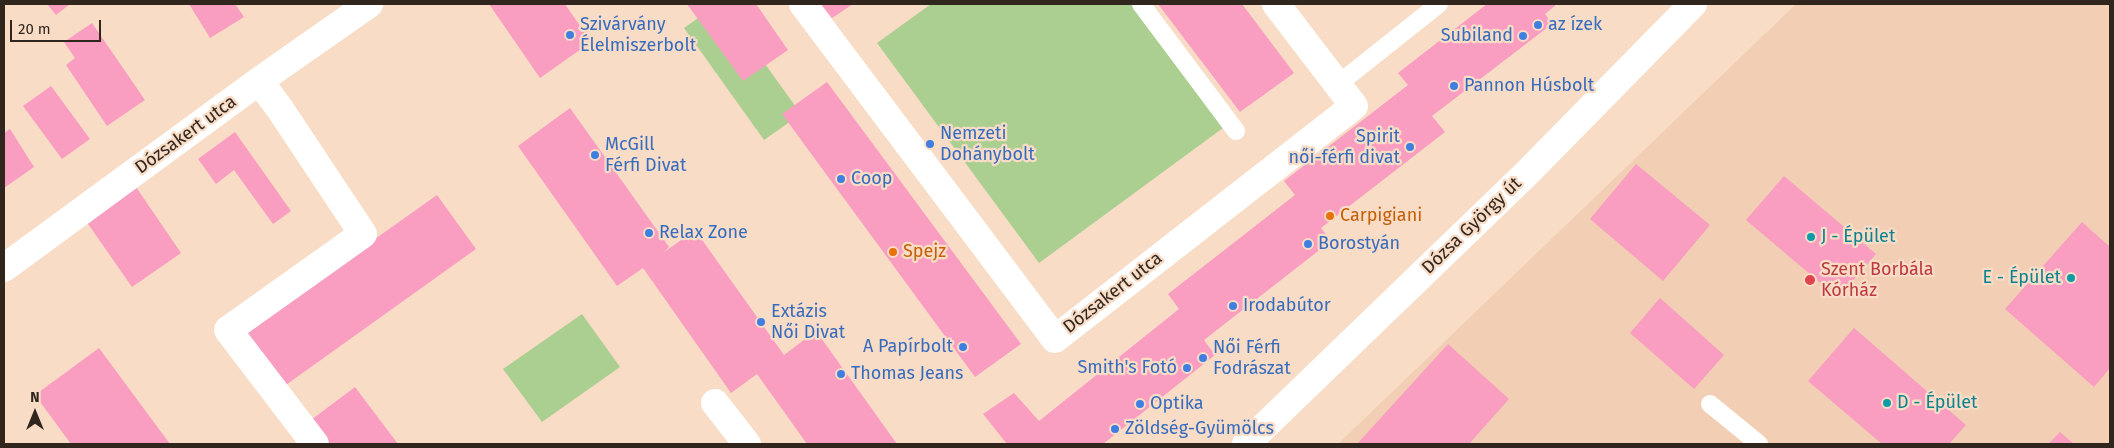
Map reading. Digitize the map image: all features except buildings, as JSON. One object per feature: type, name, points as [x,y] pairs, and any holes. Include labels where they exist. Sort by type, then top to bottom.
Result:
[{"type":"street","name":"Dózsakert utca","points":[[4,268],[259,81],[369,4]]},
{"type":"street","name":"Dózsakert utca","points":[[803,4],[1054,339],[1354,106],[1276,4]]},
{"type":"street","name":"Dózsa György út","points":[[1246,444],[1526,173],[1693,4]]},
{"type":"street","points":[[259,81],[280,109],[363,234],[228,330],[315,444]]},
{"type":"street","points":[[715,403],[748,444]]},
{"type":"lane","points":[[1141,4],[1236,131]]},
{"type":"lane","points":[[1338,85],[1438,4]]},
{"type":"lane","points":[[1710,404],[1759,444]]},
{"type":"shaded area","name":"Szent Borbála Kórház","points":[[1796,4],[2110,4],[2110,444],[1338,444]]},
{"type":"green space","points":[[718,4],[722,4],[801,114],[764,140],[684,28]]},
{"type":"green space","points":[[931,4],[1132,4],[1223,128],[1039,263],[877,43]]},
{"type":"green space","points":[[582,314],[620,367],[542,422],[503,369]]},
{"type":"place","name":"az ízek","points":[[1538,25]]},
{"type":"place","name":"Szivárvány Élelmiszerbolt","points":[[570,35]]},
{"type":"place","name":"Subiland","points":[[1523,36]]},
{"type":"place","name":"Pannon Húsbolt","points":[[1454,86]]},
{"type":"place","name":"Nemzeti Dohánybolt","points":[[930,144]]},
{"type":"place","name":"Spirit női-férfi divat","points":[[1410,147]]},
{"type":"place","name":"McGill Férfi Divat","points":[[595,155]]},
{"type":"place","name":"Coop","points":[[841,179]]},
{"type":"place","name":"Carpigiani","points":[[1330,216]]},
{"type":"place","name":"Relax Zone","points":[[649,233]]},
{"type":"place","name":"J - Épület","points":[[1811,237]]},
{"type":"place","name":"Borostyán","points":[[1308,244]]},
{"type":"place","name":"Spejz","points":[[893,252]]},
{"type":"place","name":"E - Épület","points":[[2071,278]]},
{"type":"place","name":"Szent Borbála Kórház","points":[[1810,280]]},
{"type":"place","name":"Irodabútor","points":[[1233,306]]},
{"type":"place","name":"Extázis Női Divat","points":[[761,322]]},
{"type":"place","name":"A Papírbolt","points":[[963,347]]},
{"type":"place","name":"Női Férfi Fodrászat","points":[[1203,358]]},
{"type":"place","name":"Smith's Fotó","points":[[1187,368]]},
{"type":"place","name":"Thomas Jeans","points":[[841,374]]},
{"type":"place","name":"D - Épület","points":[[1887,403]]},
{"type":"place","name":"Optika","points":[[1140,404]]},
{"type":"place","name":"Zöldség-Gyümölcs","points":[[1115,429]]}]
